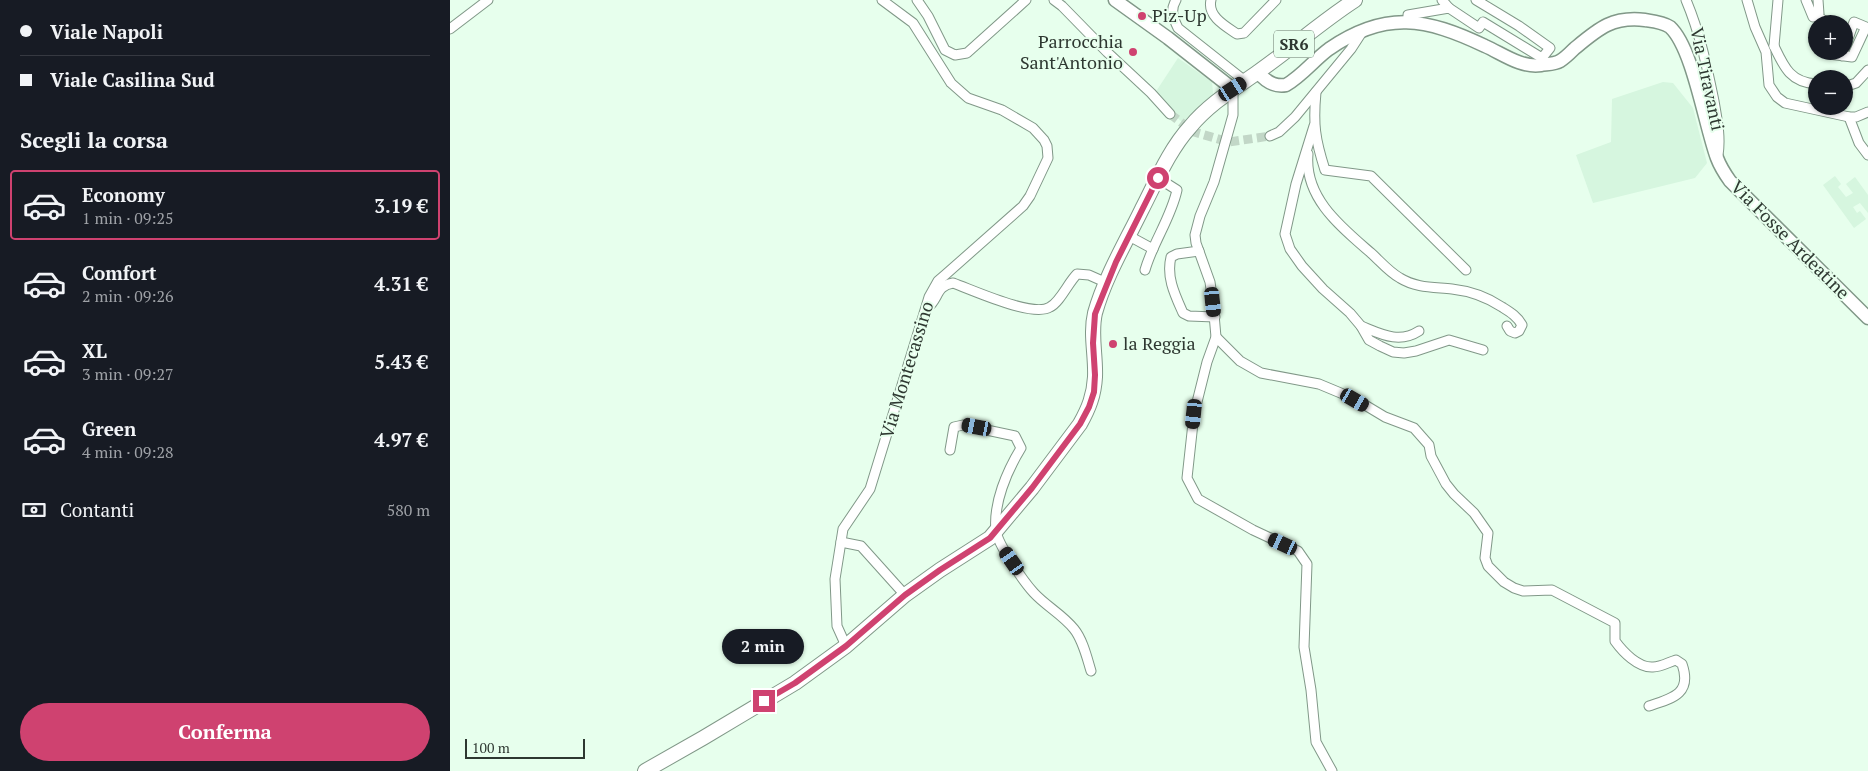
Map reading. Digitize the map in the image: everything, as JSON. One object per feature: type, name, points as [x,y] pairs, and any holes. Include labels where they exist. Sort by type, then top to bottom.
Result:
[{"type":"main road","points":[[645,771],[795,683],[846,646],[905,595],[996,532],[1080,424],[1094,392],[1093,327],[1095,314],[1107,283],[1158,178],[1182,136],[1190,126],[1233,89],[1168,38],[1114,0]]},
{"type":"main road","name":"SR6","points":[[1233,89],[1355,0]]},
{"type":"main road","name":"Via Fosse Ardeatine","points":[[1258,72],[1275,85],[1286,85],[1330,49],[1362,32],[1382,24],[1408,21],[1421,22],[1450,31],[1523,64],[1538,66],[1559,62],[1607,24],[1622,19],[1654,21],[1669,27],[1681,43],[1692,69],[1717,160],[1730,181],[1868,318]]},
{"type":"street","points":[[450,29],[488,0]]},
{"type":"street","name":"Via Montecassino","points":[[846,646],[837,626],[835,579],[843,530],[870,489],[924,309],[938,281],[1027,201],[1048,158],[1044,140],[1033,128],[1002,110],[968,98],[951,83],[912,23],[882,0]]},
{"type":"street","points":[[917,0],[928,16],[945,50],[949,54],[956,55],[967,53],[1027,1]]},
{"type":"street","points":[[1054,0],[1151,93],[1170,114]]},
{"type":"street","points":[[1176,0],[1172,6],[1173,17],[1178,28],[1245,81]]},
{"type":"street","points":[[1212,0],[1210,6],[1211,13],[1237,34],[1244,33],[1276,0]]},
{"type":"street","points":[[1442,0],[1449,8],[1478,28],[1484,22],[1542,58],[1550,48],[1520,26],[1476,0]]},
{"type":"street","name":"Via Tiravanti","points":[[1686,0],[1699,36],[1711,86],[1720,140],[1717,160]]},
{"type":"street","points":[[1747,0],[1755,27],[1770,49],[1793,77],[1808,82]]},
{"type":"street","points":[[1778,0],[1770,49],[1769,85],[1781,100],[1849,117],[1856,117],[1868,112]]},
{"type":"street","points":[[1806,0],[1812,15]]},
{"type":"street","points":[[1818,0],[1818,15]]},
{"type":"street","points":[[1408,21],[1408,15],[1449,8]]},
{"type":"street","points":[[1270,136],[1288,126],[1351,49],[1362,32]]},
{"type":"street","points":[[1853,84],[1868,70]]},
{"type":"street","points":[[1233,89],[1233,115],[1214,182],[1195,235],[1198,251],[1210,282],[1216,337],[1207,362],[1194,414],[1187,478],[1198,499],[1253,530],[1298,551],[1307,564],[1304,647],[1311,690],[1316,742],[1332,771]]},
{"type":"street","points":[[1316,92],[1314,126],[1325,170],[1371,176],[1466,270]]},
{"type":"street","points":[[1849,117],[1859,143],[1868,155]]},
{"type":"street","points":[[1314,126],[1296,184],[1285,234],[1290,249],[1302,266],[1323,289],[1350,313],[1361,326],[1369,340],[1393,352],[1416,351],[1449,340],[1484,350]]},
{"type":"street","points":[[1310,141],[1308,159],[1311,179],[1318,197],[1330,216],[1341,227],[1400,278],[1426,287],[1454,289],[1492,300],[1517,317],[1522,324],[1519,331],[1515,333],[1510,331],[1507,326]]},
{"type":"street","points":[[1146,270],[1153,248],[1173,206],[1177,190],[1158,178]]},
{"type":"street","points":[[1129,236],[1153,248]]},
{"type":"street","points":[[1198,251],[1171,256],[1170,279],[1183,313],[1189,316],[1215,318]]},
{"type":"street","points":[[924,309],[929,307],[946,284],[953,283],[1031,310],[1042,310],[1053,306],[1077,274],[1089,275],[1107,283]]},
{"type":"street","points":[[1361,326],[1393,338],[1404,338],[1419,331]]},
{"type":"street","points":[[1216,337],[1240,361],[1261,373],[1318,384],[1355,400],[1384,416],[1414,428],[1429,445],[1431,456],[1446,484],[1474,513],[1488,533],[1485,558],[1488,566],[1504,582],[1523,591],[1552,590],[1615,622],[1615,641],[1631,658],[1644,666],[1652,668],[1676,660],[1682,664],[1686,681],[1683,688],[1666,700],[1649,706]]},
{"type":"street","points":[[950,450],[954,427],[963,425],[1015,436],[1019,442],[1021,448],[1008,473],[997,509],[996,532],[1004,550],[1034,593],[1074,630],[1086,654],[1091,671]]},
{"type":"street","points":[[841,542],[861,546],[905,595]]},
{"type":"shaded area","points":[[1178,58],[1212,82],[1214,102],[1187,126],[1169,111],[1155,93]]},
{"type":"shaded area","points":[[1663,82],[1673,83],[1693,108],[1707,163],[1695,178],[1593,203],[1576,155],[1611,142],[1612,99]]},
{"type":"shaded area","points":[[1835,176],[1841,184],[1838,187],[1846,197],[1853,193],[1846,184],[1855,177],[1868,195],[1868,213],[1860,203],[1853,207],[1857,213],[1860,211],[1866,219],[1854,228],[1823,185]]},
{"type":"tunnel","points":[[1170,114],[1194,132],[1229,142],[1270,136]]},
{"type":"place","name":"Piz-Up","points":[[1142,16]]},
{"type":"place","name":"Parrocchia Sant'Antonio","points":[[1133,52]]},
{"type":"place","name":"la Reggia","points":[[1113,344]]},
{"type":"route","points":[[764,701],[795,683],[846,646],[905,595],[990,538],[1032,488],[1080,424],[1089,407],[1094,392],[1093,327],[1095,314],[1116,262],[1158,178]]}]
